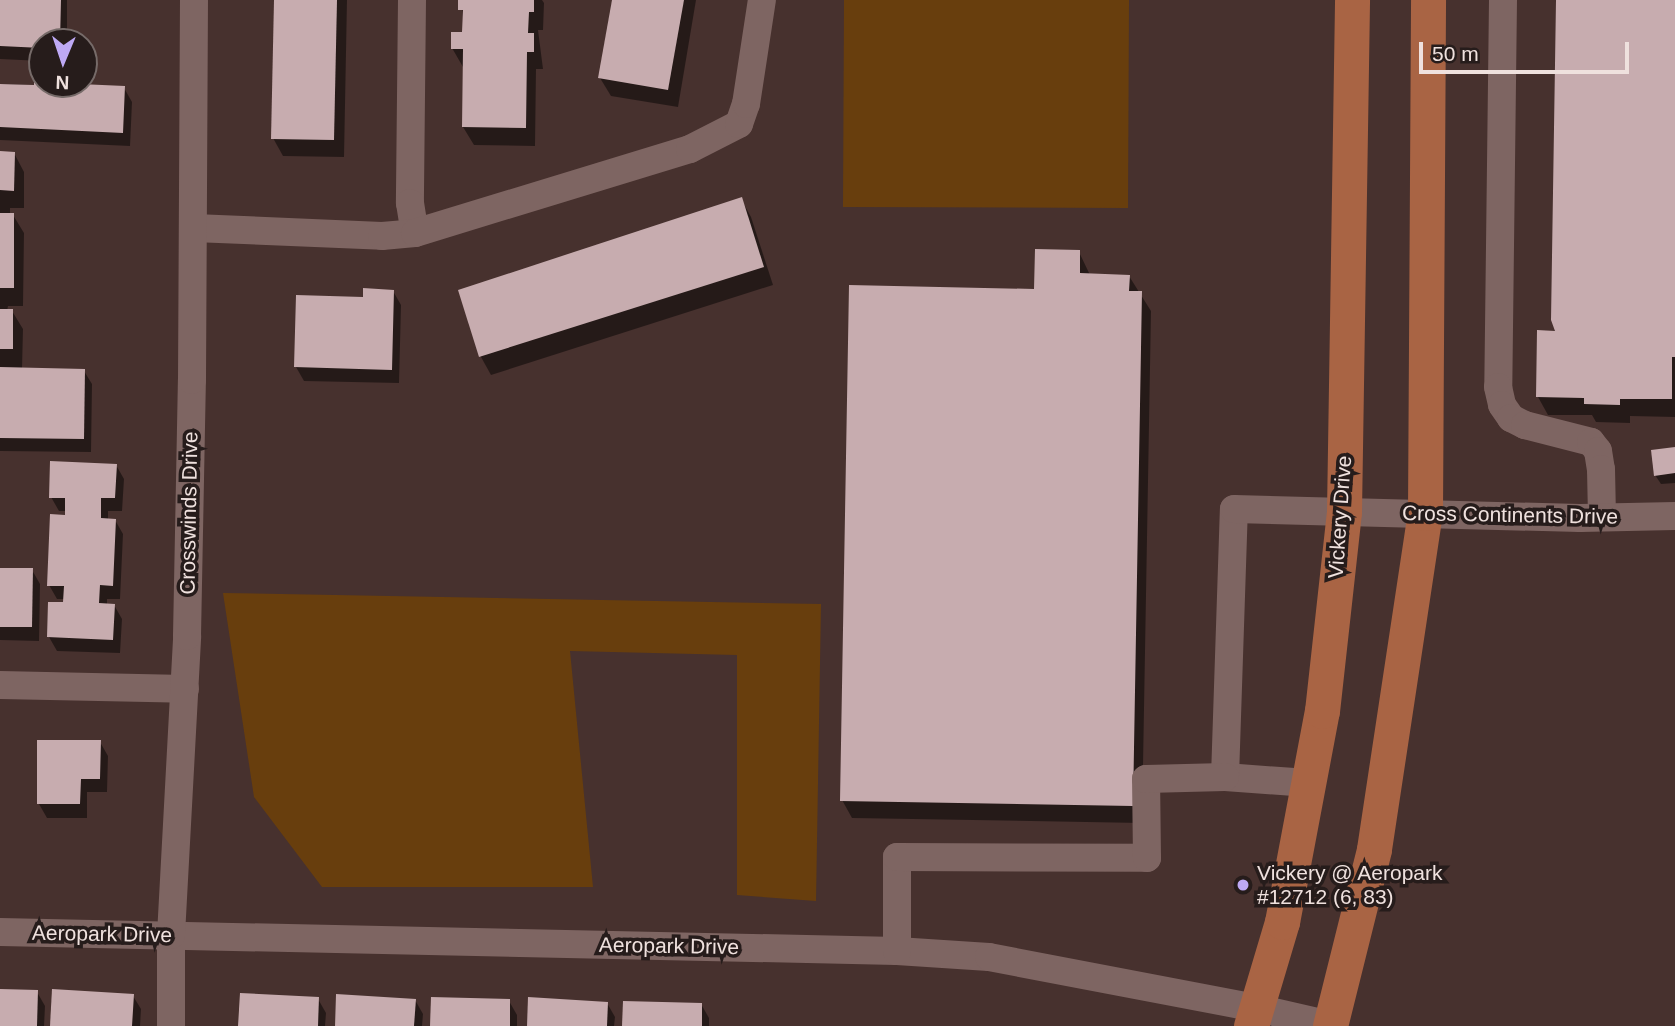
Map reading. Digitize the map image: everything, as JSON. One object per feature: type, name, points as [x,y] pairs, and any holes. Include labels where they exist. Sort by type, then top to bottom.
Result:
[{"type":"main road","name":"Vickery Drive","points":[[1254,1017],[1282,922],[1322,711],[1344,512],[1352,0]]},
{"type":"main road","points":[[1330,1026],[1374,849],[1425,513],[1428,0]]},
{"type":"street","name":"Crosswinds Drive","points":[[171,1026],[171,935],[185,689],[194,228],[194,0]]},
{"type":"street","points":[[412,0],[410,203],[415,233]]},
{"type":"street","points":[[194,228],[382,236],[415,233],[690,149],[739,124],[746,103],[762,0]]},
{"type":"street","points":[[1503,0],[1500,396],[1511,418],[1525,425],[1591,442],[1598,452],[1601,469],[1602,517]]},
{"type":"street","name":"Cross Continents Drive","points":[[1225,777],[1234,509],[1602,517],[1675,516]]},
{"type":"street","points":[[0,685],[185,689]]},
{"type":"street","points":[[897,950],[897,857],[1147,859],[1146,779],[1225,777],[1308,783]]},
{"type":"street","name":"Aeropark Drive","points":[[0,932],[897,950],[989,957],[1254,1017],[1330,1026]]},
{"type":"shaded area","points":[[844,0],[1129,0],[1128,208],[843,207]]},
{"type":"shaded area","points":[[223,593],[821,604],[816,901],[737,895],[737,655],[570,651],[593,887],[322,887],[254,797]]},
{"type":"building","points":[[0,0],[61,0],[60,28],[28,28],[28,47],[0,46]]},
{"type":"building","points":[[274,0],[337,0],[334,140],[271,139]]},
{"type":"building","points":[[458,0],[534,0],[534,12],[529,12],[528,33],[534,33],[534,52],[527,52],[526,128],[462,127],[463,49],[451,49],[451,32],[462,32],[463,10],[458,10]]},
{"type":"building","points":[[612,0],[684,0],[668,90],[598,78]]},
{"type":"building","points":[[1556,0],[1675,0],[1675,357],[1672,357],[1672,399],[1620,399],[1620,405],[1584,404],[1584,398],[1536,397],[1537,330],[1555,331],[1551,320]]},
{"type":"building","points":[[0,84],[28,85],[28,98],[98,98],[98,85],[125,86],[123,133],[0,127]]},
{"type":"building","points":[[0,151],[15,152],[14,191],[0,190]]},
{"type":"building","points":[[742,197],[764,267],[479,357],[458,290]]},
{"type":"building","points":[[0,213],[14,213],[14,288],[0,288]]},
{"type":"building","points":[[1035,249],[1080,250],[1080,273],[1130,275],[1129,291],[1142,291],[1133,806],[840,801],[849,285],[1034,289]]},
{"type":"building","points":[[363,288],[394,290],[392,370],[294,367],[296,295],[363,297]]},
{"type":"building","points":[[0,309],[13,309],[13,349],[0,349]]},
{"type":"building","points":[[0,367],[85,369],[84,439],[0,438]]},
{"type":"building","points":[[1675,447],[1675,473],[1654,476],[1651,450]]},
{"type":"building","points":[[50,461],[117,464],[115,498],[101,498],[101,518],[116,519],[113,586],[100,585],[99,603],[115,604],[113,640],[47,637],[48,602],[63,602],[64,586],[47,586],[50,514],[65,515],[65,498],[49,498]]},
{"type":"building","points":[[0,568],[33,568],[32,627],[0,627]]},
{"type":"building","points":[[37,740],[101,740],[100,779],[81,779],[80,804],[37,804]]},
{"type":"building","points":[[0,989],[38,990],[37,1026],[0,1026]]},
{"type":"building","points":[[52,989],[134,994],[132,1026],[50,1026]]},
{"type":"building","points":[[240,993],[319,997],[318,1026],[238,1026]]},
{"type":"building","points":[[336,994],[416,999],[414,1026],[335,1026]]},
{"type":"building","points":[[431,997],[510,999],[510,1026],[430,1026]]},
{"type":"building","points":[[528,997],[608,1002],[607,1026],[527,1026]]},
{"type":"building","points":[[623,1001],[702,1003],[702,1026],[622,1026]]},
{"type":"place","name":"Vickery @ Aeropark #12712 (6, 83)","points":[[1243,885]]}]
